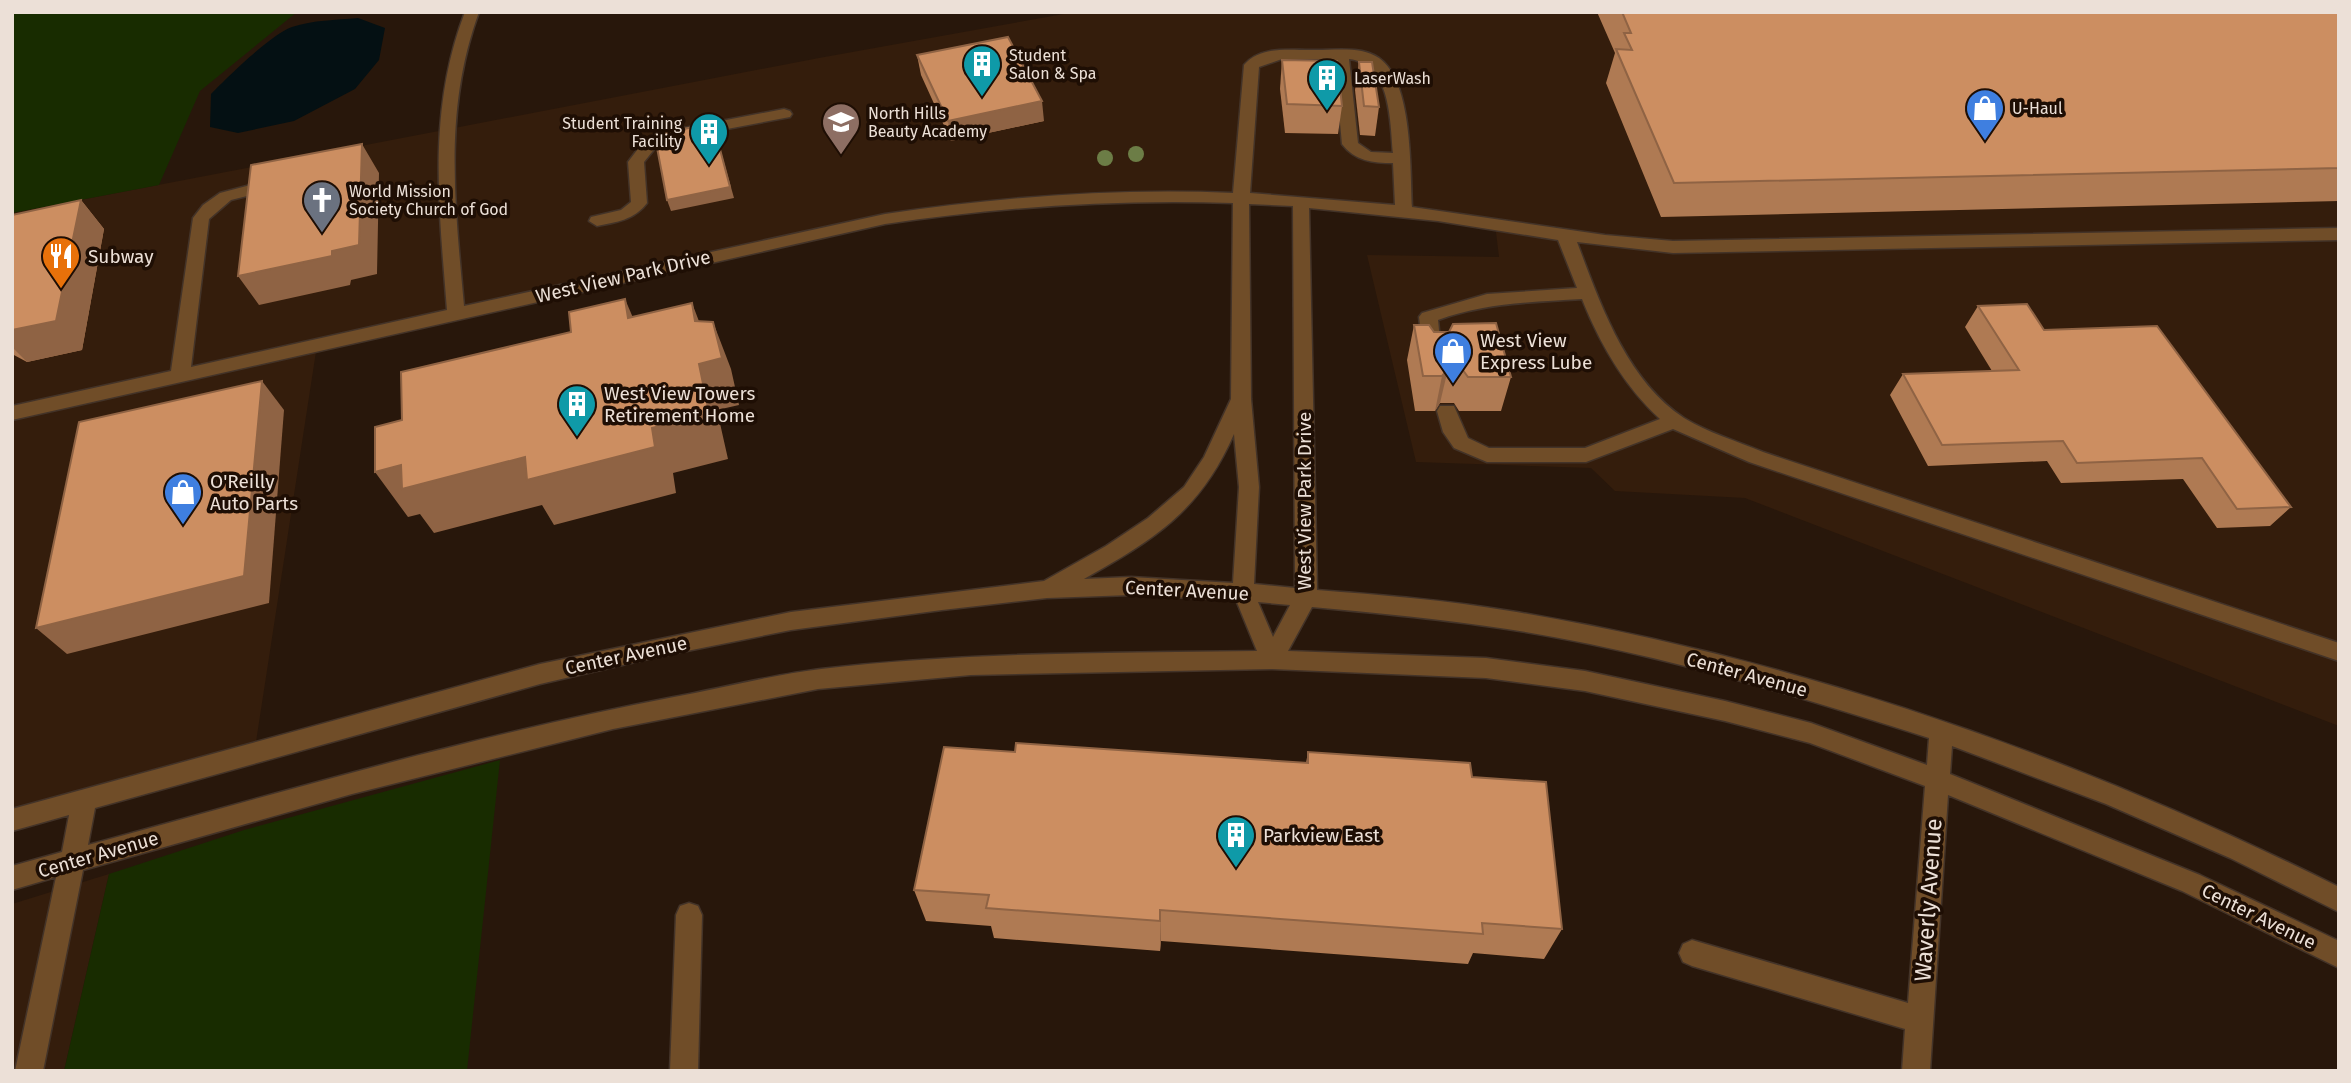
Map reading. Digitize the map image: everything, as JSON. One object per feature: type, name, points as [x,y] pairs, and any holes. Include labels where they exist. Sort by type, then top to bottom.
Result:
[{"type":"street","points":[[456,314],[446,137],[448,97],[454,63],[472,12]]},
{"type":"street","points":[[1272,660],[1243,592],[1249,487],[1241,400],[1241,200],[1252,65],[1260,58],[1275,54],[1355,56],[1373,61],[1385,71],[1396,104],[1404,211]]},
{"type":"street","points":[[1341,56],[1350,144],[1360,154],[1368,157],[1399,158]]},
{"type":"street","points":[[597,220],[627,214],[639,203],[636,162],[650,144],[664,136],[785,114]]},
{"type":"street","points":[[180,376],[201,218],[209,207],[235,191],[298,178]]},
{"type":"street","name":"West View Park Drive","points":[[12,413],[903,216],[1024,201],[1149,196],[1301,203],[1404,211],[1565,234],[1613,244],[1673,247],[2339,234]]},
{"type":"street","name":"West View Park Drive","points":[[1272,660],[1306,597],[1301,203]]},
{"type":"street","points":[[1565,234],[1617,353],[1648,397],[1674,421],[1756,457],[2339,652]]},
{"type":"street","points":[[1434,359],[1428,335],[1428,317],[1444,310],[1504,298],[1589,293]]},
{"type":"street","points":[[1047,589],[1129,543],[1172,509],[1203,476],[1241,400]]},
{"type":"street","points":[[1447,411],[1453,432],[1461,443],[1487,455],[1587,455],[1674,421]]},
{"type":"street","name":"Center Avenue","points":[[12,820],[540,674],[657,648],[791,621],[1047,589],[1131,586],[1306,597],[1510,620],[1666,652],[1813,691],[1941,730],[2115,796],[2239,850],[2339,900]]},
{"type":"street","name":"Center Avenue","points":[[12,878],[339,787],[501,746],[613,719],[818,679],[971,665],[1272,660],[1486,668],[1585,681],[1725,710],[1811,733],[1937,779],[2190,883],[2339,956]]},
{"type":"street","name":"Waverly Avenue","points":[[1916,1071],[1941,730]]},
{"type":"street","points":[[29,1071],[85,799]]},
{"type":"street","points":[[684,1071],[690,915]]},
{"type":"street","points":[[1692,953],[1919,1020]]},
{"type":"shaded area","points":[[1075,12],[2339,12],[2339,726],[1745,498],[1615,491],[1591,468],[1416,462],[1367,255],[1499,257],[1495,224],[1404,211],[1148,196],[903,216],[317,345],[254,755],[12,820],[12,213],[819,58]]},
{"type":"shaded area","points":[[358,18],[385,28],[379,60],[355,89],[294,121],[238,133],[210,127],[211,94],[273,38],[300,25]]},
{"type":"shaded area","points":[[109,874],[64,1071],[12,1071],[12,904]]},
{"type":"green space","points":[[12,12],[297,12],[200,91],[159,185],[12,213]]},
{"type":"green space","points":[[500,760],[467,1071],[64,1071],[109,874],[244,830]]},
{"type":"building","name":"U-Haul","points":[[1622,12],[2339,12],[2339,168],[1674,183],[1616,49],[1632,50],[1624,33],[1631,33]]},
{"type":"building","name":"Student Salon & Spa","points":[[1008,37],[1042,101],[948,121],[917,55]]},
{"type":"building","points":[[1282,60],[1337,61],[1342,106],[1287,104]]},
{"type":"building","points":[[1359,62],[1372,62],[1379,107],[1364,106]]},
{"type":"building","points":[[713,123],[730,187],[667,200],[655,137]]},
{"type":"building","points":[[362,144],[359,245],[332,251],[332,256],[238,276],[251,165]]},
{"type":"building","points":[[81,200],[56,321],[12,330],[12,215]]},
{"type":"building","points":[[625,299],[628,318],[692,303],[695,321],[713,322],[722,358],[699,364],[709,413],[652,428],[655,447],[527,480],[525,457],[402,489],[401,465],[375,472],[375,427],[402,420],[401,372],[571,332],[569,312]]},
{"type":"building","points":[[2027,304],[2044,330],[2157,326],[2291,507],[2237,509],[2202,458],[2077,463],[2063,441],[1942,445],[1903,374],[2019,370],[1978,306]]},
{"type":"building","points":[[1496,323],[1511,377],[1468,377],[1462,369],[1448,369],[1442,376],[1423,376],[1414,325],[1429,325],[1434,332],[1449,332],[1453,324]]},
{"type":"building","name":"O'Reilly Auto Parts","points":[[262,381],[244,576],[36,628],[79,422]]},
{"type":"building","name":"Parkview East","points":[[1016,743],[1308,763],[1308,752],[1470,763],[1472,777],[1546,782],[1562,929],[1482,923],[1483,934],[1160,910],[1160,921],[986,908],[989,895],[914,890],[944,747],[1015,752]]},
{"type":"place","name":"Student Salon & Spa","points":[[982,98]]},
{"type":"place","name":"LaserWash","points":[[1327,112]]},
{"type":"place","name":"U-Haul","points":[[1985,142]]},
{"type":"place","name":"North Hills Beauty Academy","points":[[841,156]]},
{"type":"place","name":"Student Training Facility","points":[[709,166]]},
{"type":"place","name":"World Mission Society Church of God","points":[[322,234]]},
{"type":"place","name":"Subway","points":[[61,290]]},
{"type":"place","name":"West View Express Lube","points":[[1453,385]]},
{"type":"place","name":"West View Towers Retirement Home","points":[[577,438]]},
{"type":"place","name":"O'Reilly Auto Parts","points":[[183,526]]},
{"type":"place","name":"Parkview East","points":[[1236,869]]}]
